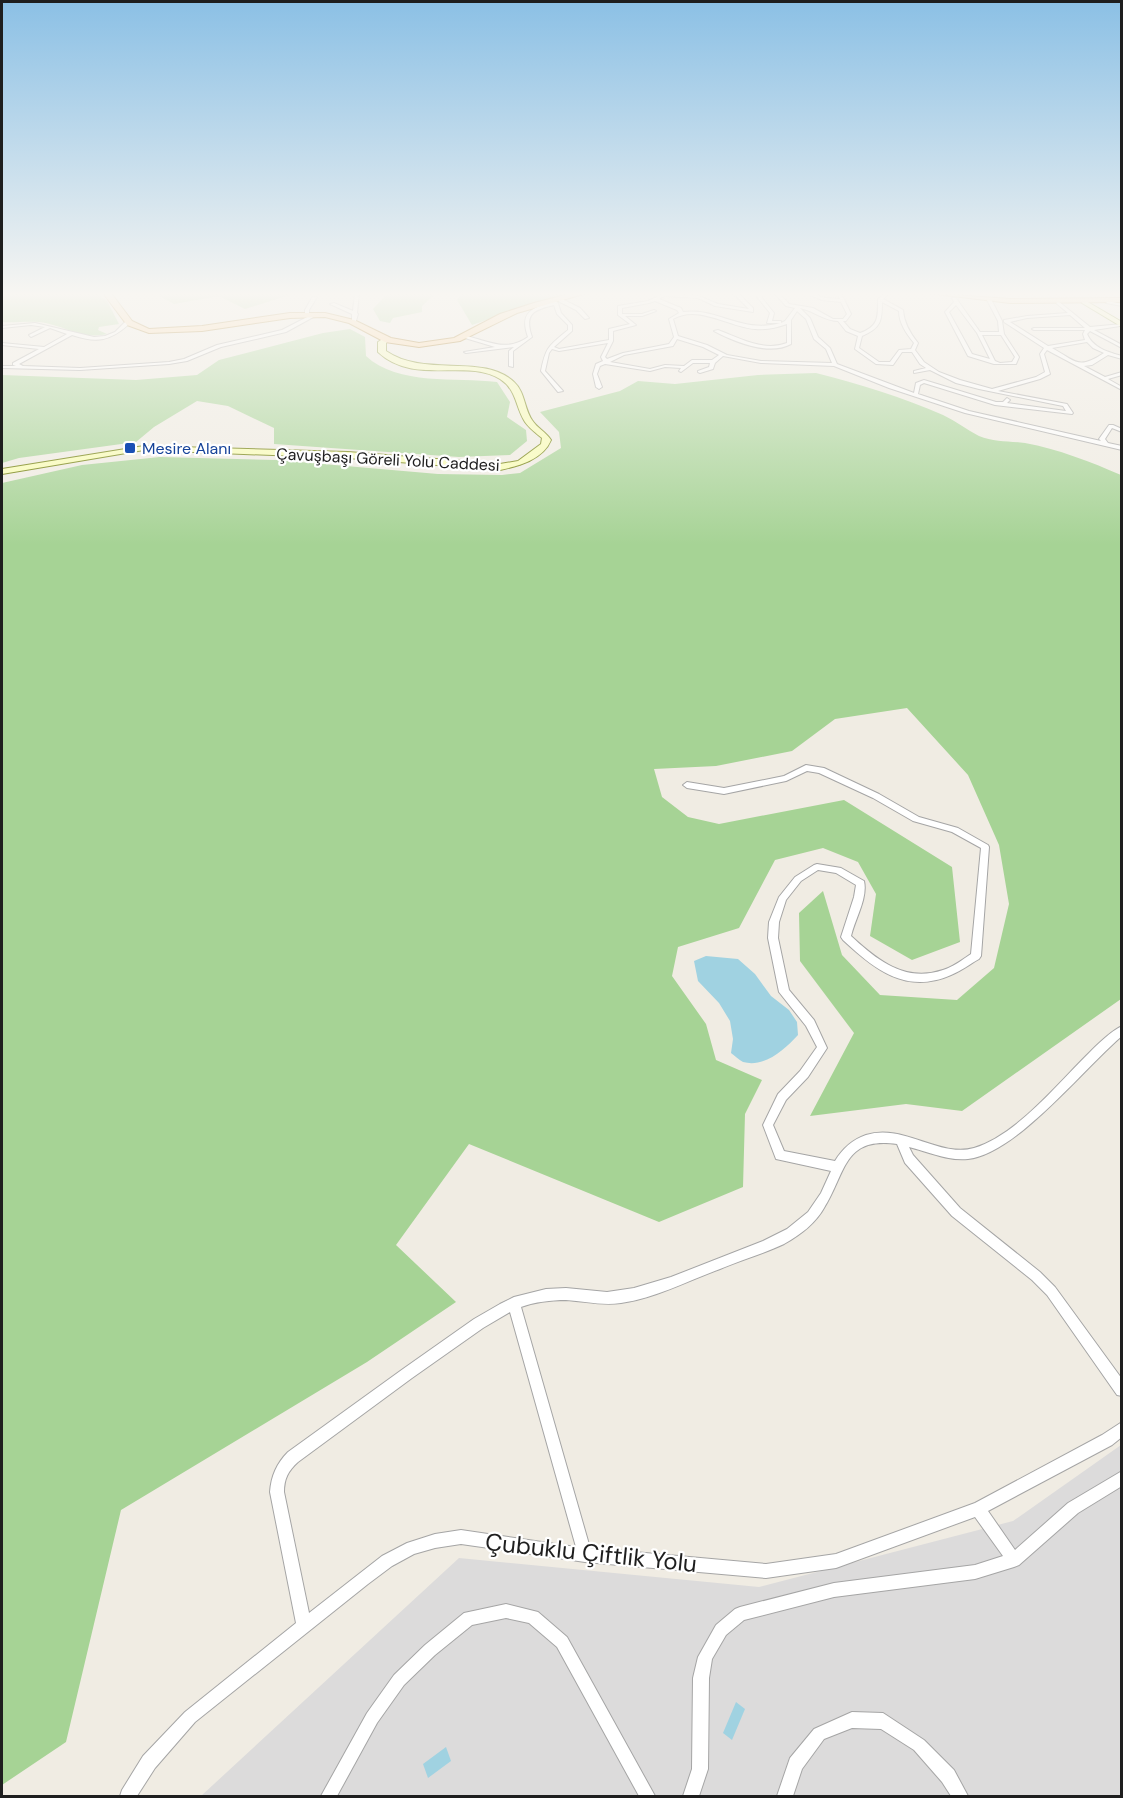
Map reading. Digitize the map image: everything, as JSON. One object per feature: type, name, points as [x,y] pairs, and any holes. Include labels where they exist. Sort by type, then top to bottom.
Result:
[{"type":"main road","name":"Çavuşbaşı Göreli Yolu Caddesi","points":[[2,472],[144,448],[348,455],[500,467],[520,463],[545,445],[547,440],[543,432],[530,424],[521,396],[503,377]]},
{"type":"street","points":[[548,377],[560,391]]},
{"type":"street","points":[[597,377],[599,387]]},
{"type":"street","points":[[865,377],[967,412],[1122,448]]},
{"type":"street","points":[[916,394],[918,384],[924,381],[958,393],[1004,404],[1070,413],[1065,405],[1010,396],[947,377]]},
{"type":"street","points":[[994,390],[1040,377]]},
{"type":"street","points":[[1101,377],[1122,389]]},
{"type":"street","points":[[1105,379],[1111,377]]},
{"type":"street","points":[[1004,404],[1010,396]]},
{"type":"street","points":[[1105,443],[1102,439],[1111,426],[1122,431]]},
{"type":"street","points":[[687,785],[724,791],[786,778],[806,768],[821,770],[876,796],[916,819],[955,830],[985,847],[976,956],[946,974],[926,979],[897,976],[863,953],[846,937],[850,920],[860,898],[861,883],[838,870],[817,867],[798,879],[782,899],[774,922],[773,938],[784,992],[810,1023],[822,1048],[804,1074],[782,1097],[768,1125],[780,1155],[839,1167]]},
{"type":"street","points":[[304,1626],[277,1483],[285,1464],[368,1399],[514,1303],[564,1294],[602,1298],[621,1297],[671,1282],[777,1241],[796,1231],[810,1218],[821,1204],[848,1150],[858,1143],[880,1137],[902,1140],[958,1155],[984,1151],[1022,1126],[1094,1053],[1122,1030]]},
{"type":"street","points":[[902,1140],[909,1159],[956,1212],[1036,1276],[1051,1291],[1122,1390]]},
{"type":"street","points":[[514,1303],[585,1556]]},
{"type":"street","name":"Çubuklu Çiftlik Yolu","points":[[128,1797],[149,1762],[190,1717],[387,1561],[412,1548],[435,1541],[461,1538],[585,1556],[766,1571],[836,1561],[978,1509],[1107,1440],[1122,1428]]},
{"type":"street","points":[[691,1797],[700,1769],[701,1678],[705,1657],[721,1630],[740,1614],[834,1590],[912,1578],[975,1572],[1014,1560],[1073,1508],[1122,1478]]},
{"type":"street","points":[[978,1509],[1014,1560]]},
{"type":"street","points":[[329,1797],[372,1718],[399,1680],[430,1650],[469,1618],[506,1611],[533,1617],[562,1642],[646,1797]]},
{"type":"street","points":[[785,1797],[796,1764],[819,1734],[852,1720],[883,1721],[919,1745],[948,1776],[960,1797]]},
{"type":"shaded area","points":[[1121,1445],[1121,1796],[201,1796],[459,1558],[759,1587],[1013,1521]]},
{"type":"green space","points":[[2,377],[136,380],[174,377],[419,377],[497,382],[510,402],[507,417],[526,430],[527,441],[510,455],[459,457],[274,444],[274,428],[228,406],[197,401],[154,427],[136,442],[19,458],[2,463]]},
{"type":"green space","points":[[740,377],[831,377],[912,402],[943,415],[985,438],[1050,449],[1121,475],[1121,999],[962,1111],[906,1104],[810,1116],[854,1033],[800,961],[799,913],[823,891],[842,955],[880,995],[957,1000],[994,968],[1009,904],[999,845],[968,775],[907,708],[835,719],[792,751],[716,766],[654,769],[662,797],[688,817],[719,824],[844,800],[952,867],[960,942],[912,960],[870,936],[876,894],[858,862],[823,848],[775,860],[739,928],[678,947],[672,976],[706,1024],[716,1060],[762,1080],[745,1114],[743,1187],[659,1222],[469,1144],[396,1245],[456,1302],[367,1362],[121,1510],[66,1742],[2,1785],[2,483],[82,465],[160,457],[277,460],[438,474],[520,473],[561,448],[559,432],[540,412],[620,391],[638,381],[675,384]]},
{"type":"water","points":[[706,956],[738,959],[755,974],[771,996],[789,1010],[797,1022],[798,1035],[767,1060],[743,1062],[731,1053],[733,1039],[730,1021],[719,1003],[698,981],[694,961]]},
{"type":"water","points":[[736,1702],[745,1709],[732,1740],[723,1733]]},
{"type":"water","points":[[446,1747],[451,1761],[428,1778],[423,1764]]},
{"type":"place","name":"Mesire Alanı","points":[[130,448]]}]
